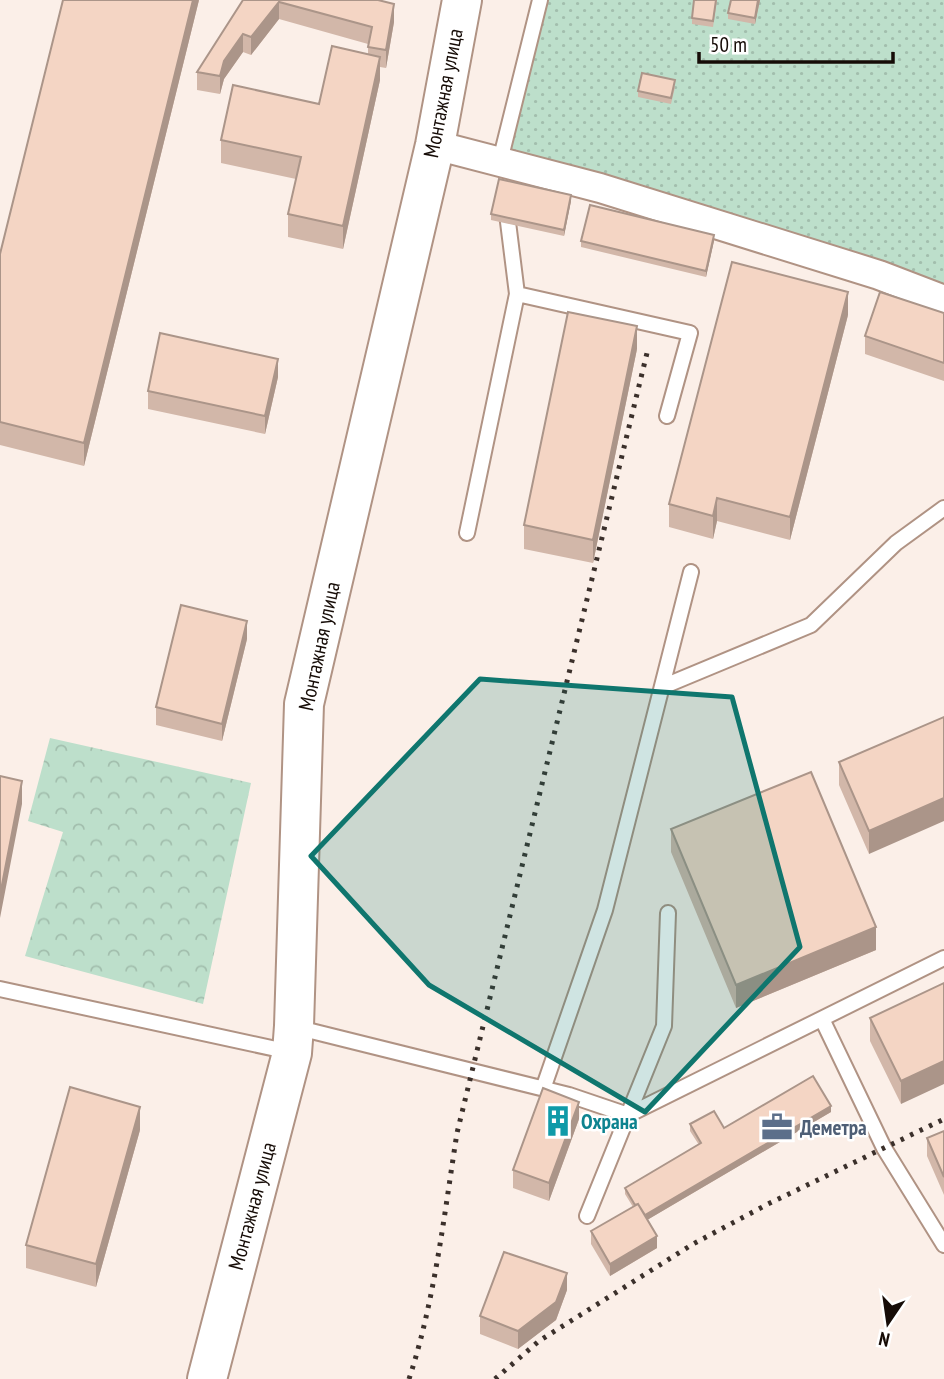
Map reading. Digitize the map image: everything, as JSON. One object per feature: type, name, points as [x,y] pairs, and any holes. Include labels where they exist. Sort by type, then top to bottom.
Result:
[{"type":"street","name":"Монтажная улица","points":[[207,1379],[293,1040],[304,704],[435,145],[462,0]]},
{"type":"street","points":[[435,145],[501,175],[613,192],[879,275],[944,300]]},
{"type":"lane","points":[[467,533],[517,294],[501,175],[540,0]]},
{"type":"lane","points":[[517,294],[690,333],[667,416]]},
{"type":"lane","points":[[662,687],[811,625],[896,543],[944,508]]},
{"type":"lane","points":[[543,1089],[605,910],[691,572]]},
{"type":"lane","points":[[587,1216],[664,1026],[668,913]]},
{"type":"lane","points":[[0,989],[293,1040],[543,1089],[628,1115],[944,958]]},
{"type":"lane","points":[[822,1019],[884,1148],[944,1245]]},
{"type":"highlighted area","points":[[480,679],[732,697],[800,947],[645,1112],[429,985],[311,856]]},
{"type":"green space","points":[[538,0],[944,0],[944,305],[499,163]]},
{"type":"green space","points":[[50,738],[251,783],[203,1004],[25,956],[63,832],[28,821]]},
{"type":"building","points":[[63,0],[193,0],[84,443],[0,422],[0,254]]},
{"type":"building","points":[[243,0],[378,0],[394,4],[386,50],[368,47],[372,27],[279,2],[251,37],[243,34],[224,61],[220,76],[197,72]]},
{"type":"building","points":[[694,0],[716,0],[713,21],[692,18]]},
{"type":"building","points":[[731,0],[758,0],[755,18],[728,13]]},
{"type":"building","points":[[332,46],[380,57],[343,226],[288,214],[301,157],[221,140],[233,85],[319,104]]},
{"type":"building","points":[[642,73],[675,80],[671,98],[638,91]]},
{"type":"building","points":[[499,179],[571,195],[564,230],[491,214]]},
{"type":"building","points":[[590,205],[714,235],[706,271],[581,241]]},
{"type":"building","points":[[732,262],[848,292],[790,517],[717,498],[713,516],[669,504]]},
{"type":"building","points":[[880,292],[944,313],[944,363],[865,336]]},
{"type":"building","points":[[568,312],[637,326],[593,540],[524,525]]},
{"type":"building","points":[[160,333],[278,359],[265,416],[148,391]]},
{"type":"building","points":[[181,605],[247,621],[222,724],[156,707]]},
{"type":"building","points":[[944,717],[944,798],[869,831],[839,762]]},
{"type":"building","points":[[811,772],[876,927],[736,985],[671,829]]},
{"type":"building","points":[[0,776],[22,781],[0,895]]},
{"type":"building","points":[[944,983],[944,1061],[901,1081],[870,1018]]},
{"type":"building","points":[[813,1076],[831,1106],[645,1215],[638,1204],[635,1205],[625,1188],[701,1143],[690,1124],[714,1111],[724,1128]]},
{"type":"building","points":[[70,1087],[140,1107],[96,1264],[26,1245]]},
{"type":"building","points":[[543,1088],[579,1102],[549,1183],[513,1170]]},
{"type":"building","points":[[944,1131],[944,1177],[927,1138]]},
{"type":"building","points":[[638,1204],[657,1236],[610,1264],[591,1231]]},
{"type":"building","points":[[504,1252],[567,1273],[556,1302],[518,1331],[480,1316]]},
{"type":"railway","points":[[409,1379],[426,1319],[457,1133],[647,353]]},
{"type":"railway","points":[[495,1379],[539,1341],[693,1244],[768,1204],[944,1119]]},
{"type":"place","name":"Охрана","points":[[558,1121]]},
{"type":"place","name":"Деметра","points":[[777,1127]]}]
